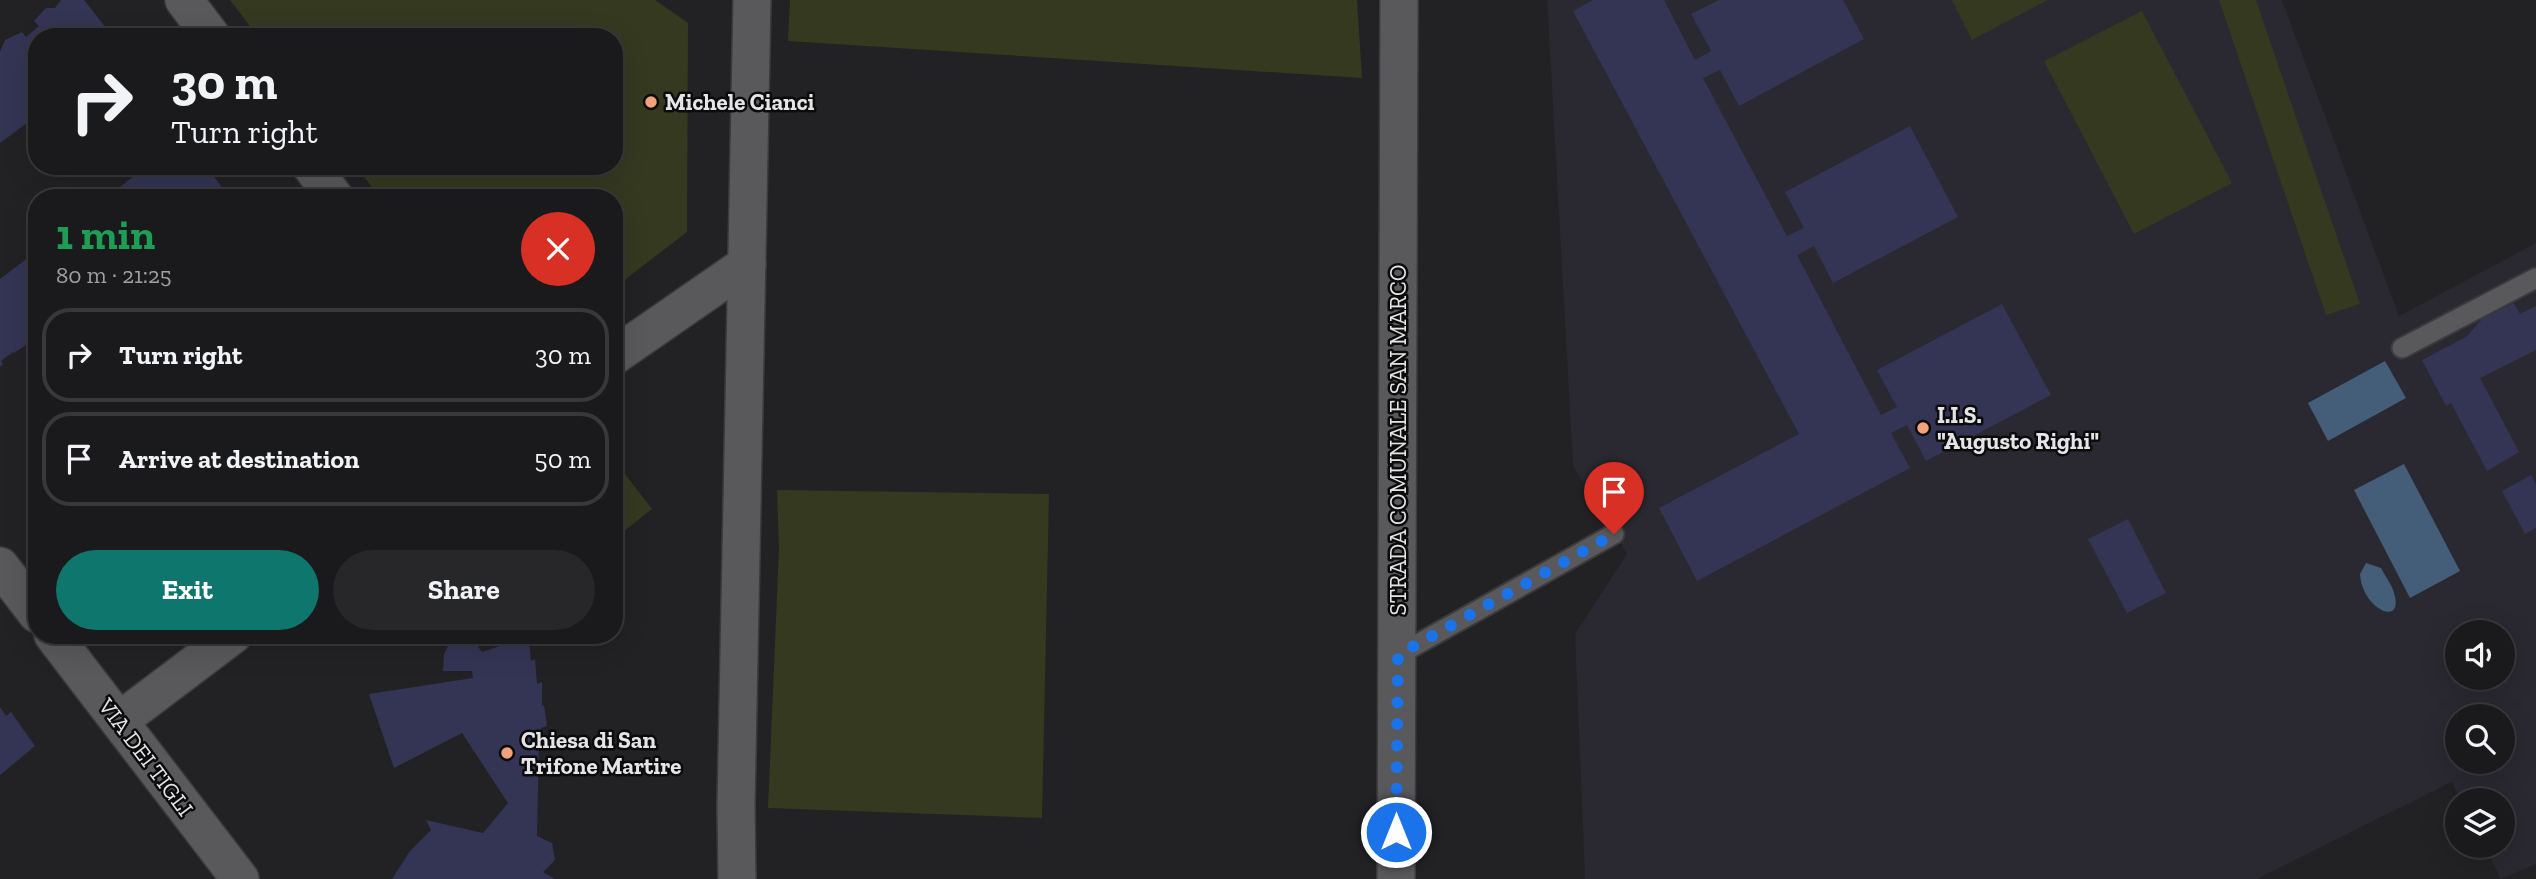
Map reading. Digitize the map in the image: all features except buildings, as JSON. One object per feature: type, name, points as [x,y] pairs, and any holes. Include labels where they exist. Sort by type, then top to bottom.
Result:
[{"type":"street","points":[[184,0],[205,28]]},
{"type":"street","points":[[737,879],[736,793],[752,0]]},
{"type":"street","name":"STRADA COMUNALE SAN MARCO","points":[[1396,879],[1399,0]]},
{"type":"street","points":[[623,350],[747,264]]},
{"type":"street","points":[[0,566],[28,602]]},
{"type":"street","name":"VIA DEI TIGLI","points":[[60,644],[240,879]]},
{"type":"street","points":[[119,721],[221,644]]},
{"type":"lane","points":[[2402,348],[2536,278]]},
{"type":"lane","points":[[1398,655],[1614,534]]},
{"type":"shaded area","name":"I.I.S. \"Augusto Righi\"","points":[[1547,0],[2282,0],[2399,316],[2536,243],[2536,864],[2501,879],[2490,858],[2515,858],[2515,788],[2455,788],[2452,782],[2257,879],[1585,879],[1575,634],[1627,554],[1573,466]]},
{"type":"green space","name":"Michele Cianci","points":[[230,0],[655,0],[688,23],[687,232],[623,281],[623,189],[373,189],[363,175],[623,175],[623,28],[251,28]]},
{"type":"green space","points":[[790,0],[1357,0],[1362,78],[788,41]]},
{"type":"green space","points":[[1952,0],[2048,0],[1972,40]]},
{"type":"green space","points":[[2219,0],[2256,0],[2360,304],[2326,315]]},
{"type":"green space","points":[[2142,11],[2232,183],[2134,234],[2044,61]]},
{"type":"green space","points":[[623,472],[652,509],[623,532]]},
{"type":"green space","points":[[777,490],[1049,494],[1042,818],[768,808],[779,548]]},
{"type":"water","points":[[2385,361],[2406,398],[2328,441],[2308,403]]},
{"type":"water","points":[[2404,464],[2460,571],[2410,598],[2354,490]]},
{"type":"water","points":[[2366,563],[2381,568],[2394,593],[2394,610],[2389,612],[2375,605],[2362,587],[2360,574]]},
{"type":"place","name":"Michele Cianci","points":[[651,102]]},
{"type":"place","name":"I.I.S. \"Augusto Righi\"","points":[[1923,428]]},
{"type":"place","name":"Chiesa di San Trifone Martire","points":[[507,753]]},
{"type":"route","points":[[1396,832],[1398,655],[1614,534]]}]
